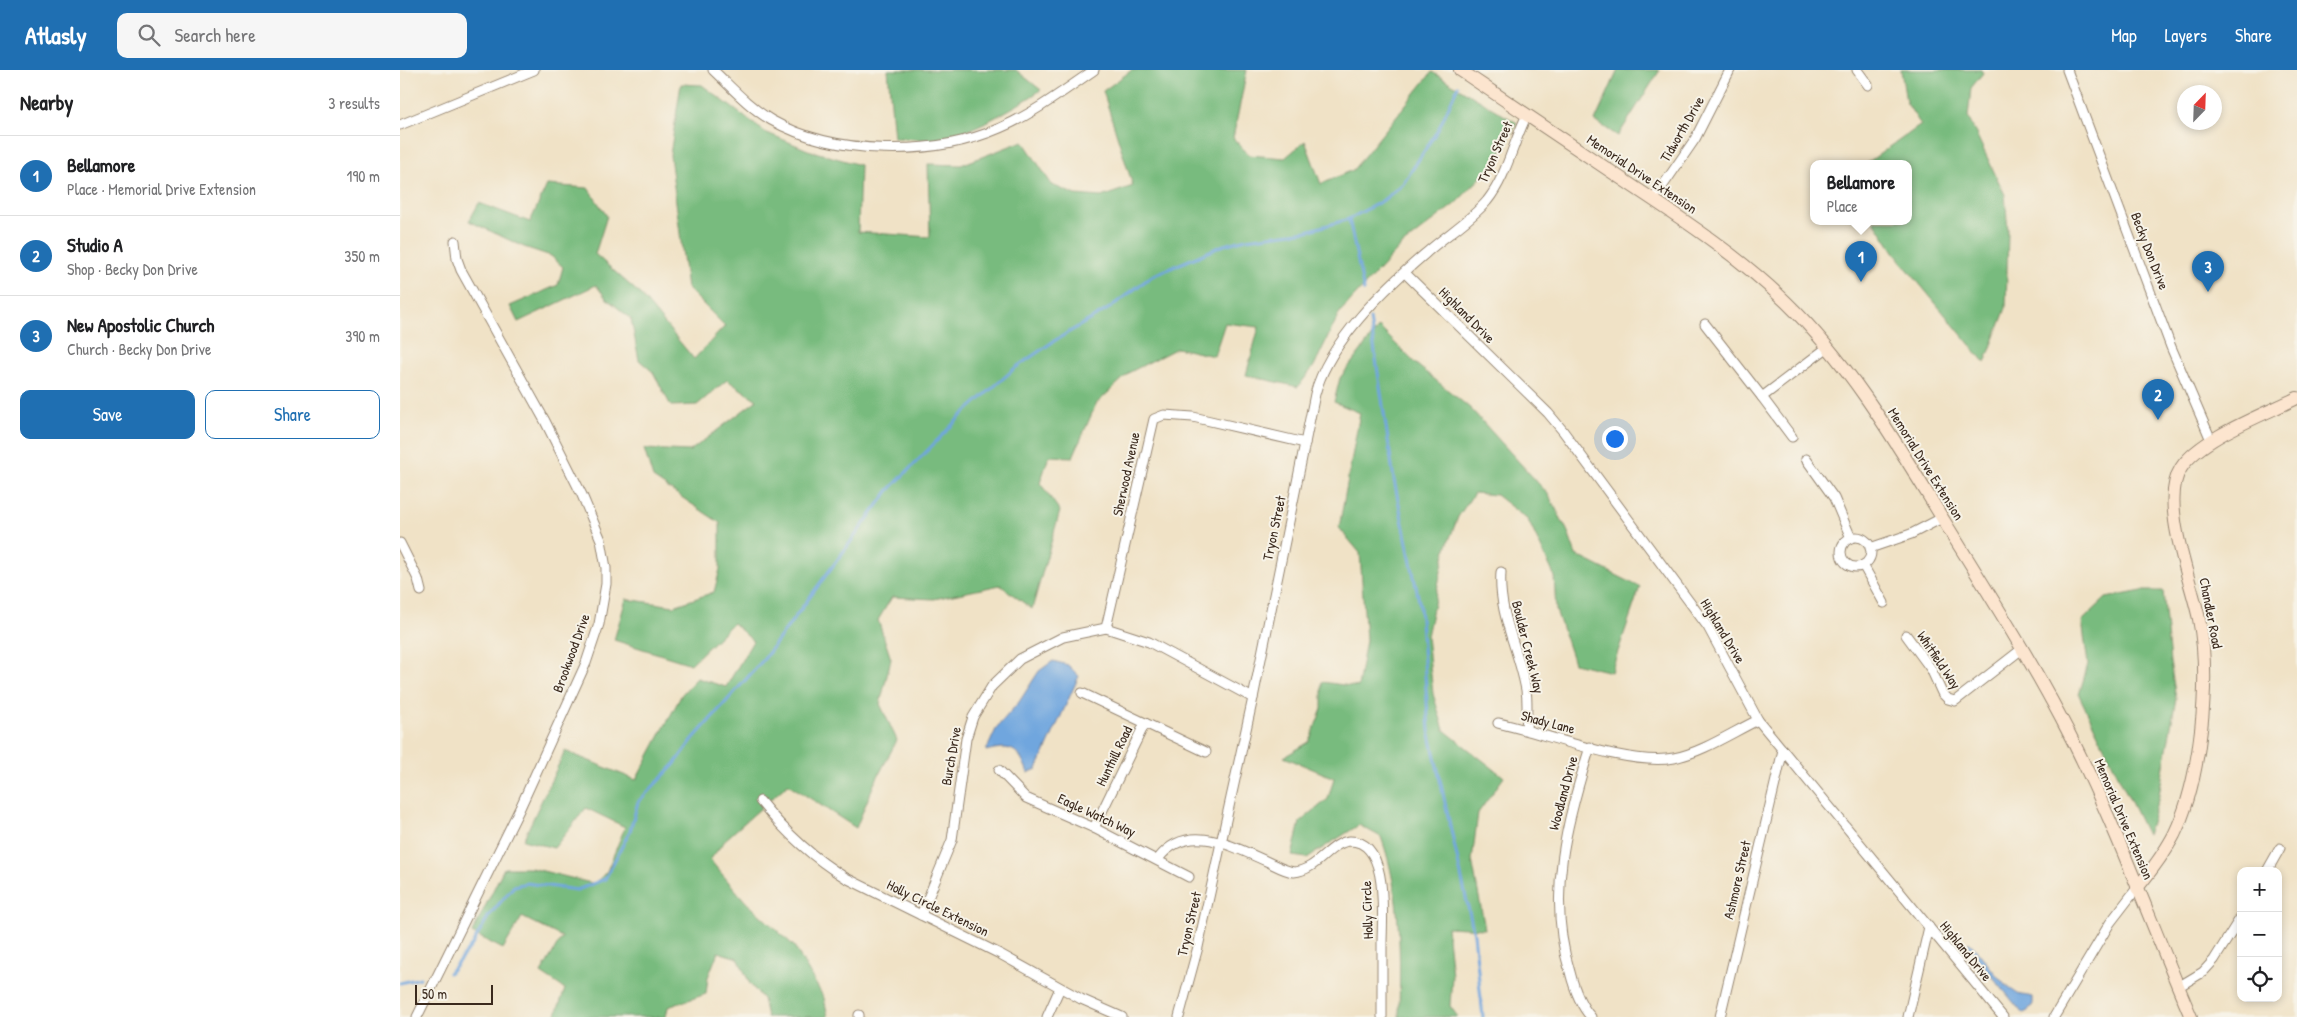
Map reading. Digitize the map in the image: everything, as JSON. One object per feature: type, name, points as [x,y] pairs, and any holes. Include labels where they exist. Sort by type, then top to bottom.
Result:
[{"type":"street","points":[[400,125],[534,70]]},
{"type":"street","points":[[713,70],[755,109],[787,128],[824,140],[866,147],[897,149],[953,143],[1000,128],[1019,119],[1094,70]]},
{"type":"street","name":"Memorial Drive Extension","points":[[1460,70],[1654,200],[1754,273],[1785,301],[1828,347],[1866,397],[2022,649],[2086,768],[2191,1017]]},
{"type":"street","name":"Tidworth Drive","points":[[1654,200],[1694,139],[1730,70]]},
{"type":"street","points":[[1857,70],[1868,85]]},
{"type":"street","name":"Becky Don Drive","points":[[2067,70],[2171,347],[2212,440]]},
{"type":"street","name":"Tryon Street","points":[[1180,1017],[1253,698],[1318,384],[1330,356],[1356,323],[1405,272],[1478,211],[1488,199],[1501,178],[1528,115]]},
{"type":"street","name":"Brookwood Drive","points":[[417,1017],[520,808],[586,662],[599,624],[606,584],[604,555],[595,525],[545,421],[461,270],[457,259],[455,241]]},
{"type":"street","name":"Highland Drive","points":[[1405,272],[1548,413],[1563,431],[1708,627],[1758,720],[2003,1017]]},
{"type":"street","points":[[1706,324],[1792,437]]},
{"type":"street","points":[[1762,397],[1828,347]]},
{"type":"street","name":"Chandler Road","points":[[2137,888],[2162,856],[2174,834],[2186,804],[2204,703],[2204,655],[2200,620],[2174,512],[2172,496],[2176,477],[2181,468],[2212,440],[2297,398]]},
{"type":"street","name":"Sherwood Avenue","points":[[1106,628],[1154,419],[1164,414],[1193,417],[1305,443]]},
{"type":"street","points":[[1806,459],[1834,498],[1851,538]]},
{"type":"street","points":[[1870,548],[1911,534],[1942,518]]},
{"type":"street","points":[[1851,538],[1860,538],[1870,548],[1869,558],[1863,565],[1853,566],[1843,559],[1842,547],[1851,538]]},
{"type":"street","points":[[400,543],[418,579],[421,591]]},
{"type":"street","points":[[1863,565],[1884,603]]},
{"type":"street","name":"Boulder Creek Way","points":[[1501,572],[1500,592],[1504,612],[1526,689],[1528,710],[1526,729]]},
{"type":"street","name":"Burch Drive","points":[[921,915],[952,840],[966,739],[973,717],[982,700],[1007,670],[1034,650],[1063,637],[1106,628],[1149,642],[1253,698]]},
{"type":"street","name":"Whitfield Way","points":[[1906,635],[1931,669],[1942,693],[1948,699],[1955,701],[2022,649]]},
{"type":"street","points":[[1082,693],[1206,752]]},
{"type":"street","name":"Woodland Drive","points":[[1591,1017],[1580,998],[1567,962],[1558,899],[1564,845],[1590,748],[1616,754],[1654,759],[1674,758],[1690,753],[1758,720]]},
{"type":"street","name":"Hunthill Road","points":[[1094,828],[1145,723]]},
{"type":"street","name":"Shady Lane","points":[[1498,723],[1526,729],[1590,748]]},
{"type":"street","name":"Ashmore Street","points":[[1720,1017],[1783,750]]},
{"type":"street","name":"Eagle Watch Way","points":[[999,770],[1026,798],[1158,859],[1189,877]]},
{"type":"street","name":"Holly Circle Extension","points":[[760,801],[797,843],[822,864],[846,878],[1000,954],[1060,988],[1122,1017]]},
{"type":"street","points":[[1158,859],[1164,851],[1178,841],[1202,838],[1221,843]]},
{"type":"street","name":"Holly Circle","points":[[1221,843],[1294,872],[1313,867],[1337,846],[1346,842],[1357,842],[1370,850],[1380,874],[1383,900],[1382,1017]]},
{"type":"street","points":[[2269,867],[2280,848]]},
{"type":"street","points":[[2054,1017],[2110,923],[2137,888]]},
{"type":"street","points":[[2178,987],[2203,972],[2214,960],[2237,923]]},
{"type":"street","points":[[1908,1017],[1929,927]]},
{"type":"street","points":[[1047,1017],[1060,988]]},
{"type":"green space","points":[[888,70],[1016,70],[1041,90],[992,119],[952,136],[935,140],[894,138]]},
{"type":"green space","points":[[1132,70],[1247,70],[1233,138],[1249,155],[1285,158],[1305,141],[1321,184],[1353,170],[1432,72],[1517,123],[1494,164],[1456,203],[1402,245],[1340,312],[1314,366],[1298,387],[1246,375],[1259,327],[1225,323],[1214,356],[1177,348],[1130,372],[1096,404],[1073,457],[1049,456],[1040,483],[1060,511],[1032,609],[1000,585],[934,599],[892,597],[878,620],[891,659],[880,704],[897,740],[874,784],[856,828],[788,784],[726,839],[710,860],[745,901],[794,946],[824,998],[828,1017],[767,1017],[763,999],[750,984],[738,958],[718,952],[708,977],[706,994],[668,1007],[666,1017],[555,1017],[565,989],[541,973],[562,937],[522,917],[503,949],[472,933],[504,868],[531,868],[595,884],[607,871],[625,827],[586,808],[554,848],[523,840],[565,751],[636,780],[682,694],[697,678],[726,687],[753,641],[733,623],[691,664],[614,640],[626,599],[674,606],[714,592],[720,569],[720,523],[653,478],[644,449],[690,451],[757,400],[727,380],[697,405],[671,406],[653,372],[639,360],[631,319],[606,298],[596,285],[518,322],[510,306],[558,285],[563,267],[551,256],[524,247],[469,221],[479,203],[530,222],[547,185],[588,188],[607,216],[595,254],[640,294],[694,359],[725,326],[687,288],[670,155],[681,84],[702,85],[765,132],[808,150],[860,165],[858,232],[930,237],[928,164],[961,165],[1023,141],[1052,185],[1076,195],[1101,197],[1133,186],[1103,91]]},
{"type":"green space","points":[[1618,70],[1660,70],[1618,136],[1595,121]]},
{"type":"green space","points":[[1901,70],[1981,70],[1983,73],[1971,88],[1968,117],[2005,195],[2008,231],[2006,308],[1985,363],[1899,259],[1877,225],[1912,225],[1912,160],[1871,160],[1921,125],[1906,102]]},
{"type":"green space","points":[[1379,327],[1416,364],[1471,409],[1548,494],[1567,530],[1576,555],[1640,587],[1611,672],[1574,663],[1556,610],[1554,575],[1528,520],[1496,495],[1474,493],[1458,517],[1446,548],[1427,636],[1433,694],[1444,730],[1504,777],[1478,813],[1472,860],[1485,929],[1447,927],[1452,976],[1450,1006],[1458,1017],[1399,1017],[1400,972],[1396,903],[1388,859],[1381,837],[1359,825],[1307,858],[1292,856],[1300,822],[1328,799],[1334,778],[1284,757],[1309,742],[1322,709],[1322,682],[1358,687],[1366,640],[1360,553],[1339,528],[1360,413],[1334,402],[1340,378]]},
{"type":"green space","points":[[2142,591],[2163,591],[2170,662],[2176,698],[2158,800],[2147,835],[2079,695],[2088,664],[2082,621],[2106,598]]},
{"type":"water","points":[[1053,661],[1068,665],[1079,676],[1037,769],[1028,773],[1021,758],[1013,750],[1002,748],[986,751],[997,727],[1019,702],[1039,671]]},
{"type":"water","points":[[1969,942],[2004,983],[2020,995],[2033,997],[2033,1004],[2026,1013],[2023,1014],[1970,949],[1967,945]]},
{"type":"waterway","points":[[449,973],[472,945],[488,917],[514,886],[526,883],[577,890],[605,879],[630,831],[638,802],[674,765],[693,739],[764,659],[889,490],[961,416],[1015,368],[1054,341],[1108,309],[1152,276],[1224,245],[1246,239],[1307,231],[1349,219],[1382,201],[1403,184],[1439,128],[1458,86]]},
{"type":"waterway","points":[[1349,219],[1364,291]]},
{"type":"waterway","points":[[1370,319],[1394,480],[1420,606],[1429,730],[1474,934],[1483,1017]]},
{"type":"waterway","points":[[400,983],[420,978]]},
{"type":"place","name":"Bellamore","points":[[1861,282]]},
{"type":"place","name":"New Apostolic Church","points":[[2208,292]]},
{"type":"place","name":"Studio A","points":[[2158,420]]}]
